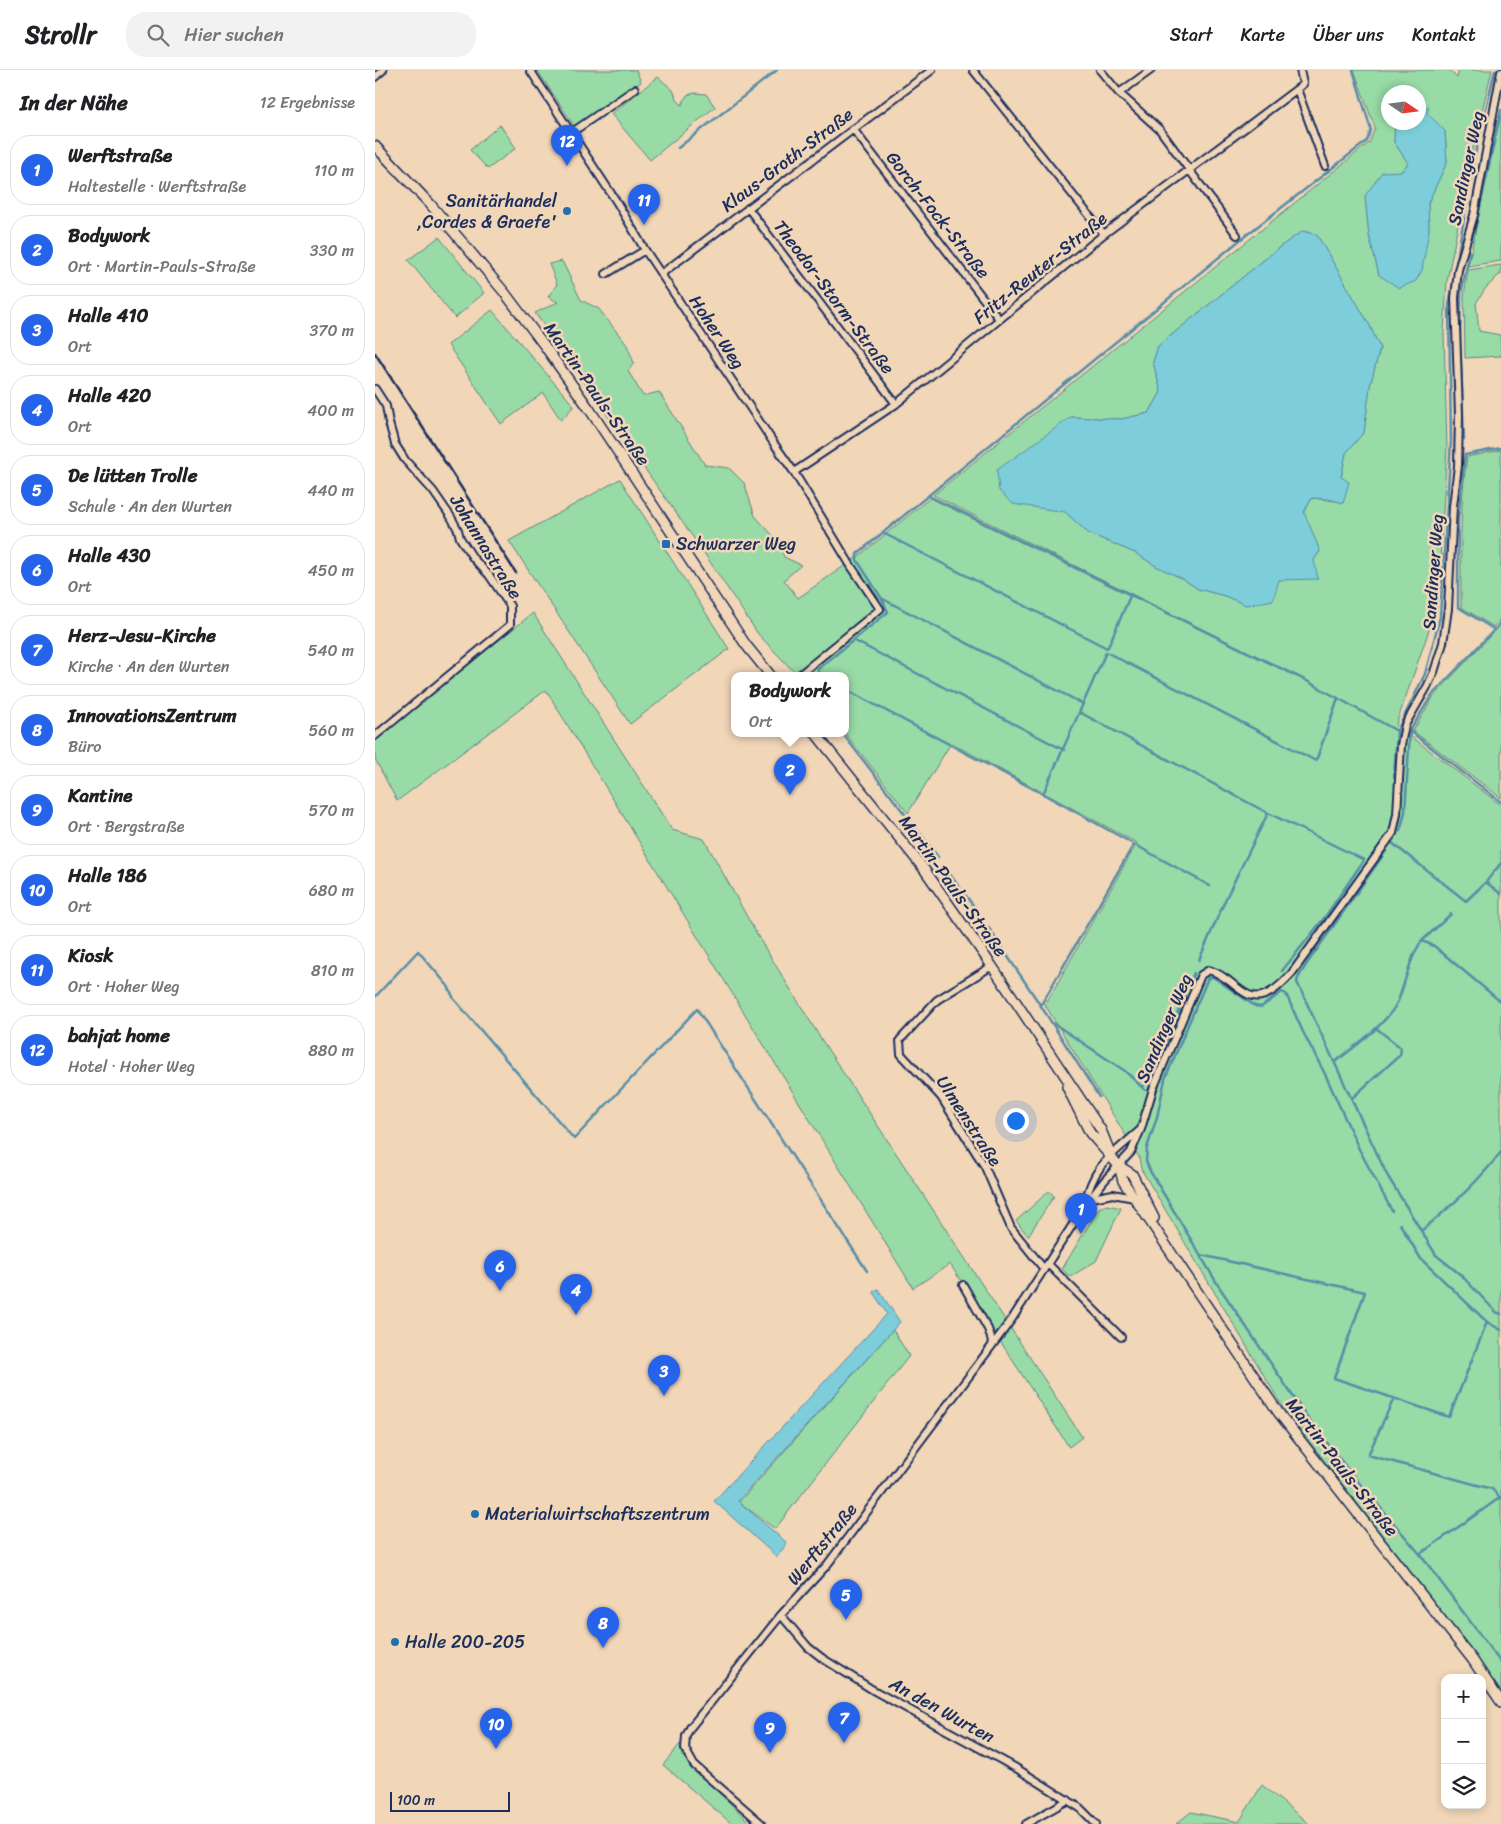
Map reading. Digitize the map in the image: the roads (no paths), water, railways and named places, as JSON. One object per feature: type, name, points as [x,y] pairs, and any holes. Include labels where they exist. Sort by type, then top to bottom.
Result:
[{"type":"street","points":[[375,77],[383,70]]},
{"type":"street","name":"Hoher Weg","points":[[531,70],[616,201],[645,250],[794,472],[851,566],[880,609],[803,672]]},
{"type":"street","name":"Klaus-Groth-Straße","points":[[661,274],[931,70]]},
{"type":"street","points":[[973,70],[1104,234]]},
{"type":"street","points":[[1100,70],[1119,93],[1160,130],[1237,235]]},
{"type":"street","points":[[1119,93],[1151,70]]},
{"type":"street","name":"Fritz-Reuter-Straße","points":[[794,472],[896,404],[1104,234],[1189,168],[1297,89],[1303,84],[1300,70]]},
{"type":"street","name":"Sandinger Weg","points":[[1119,1166],[1131,1152],[1141,1129],[1153,1088],[1201,975],[1209,970],[1216,972],[1248,995],[1255,997],[1263,996],[1280,985],[1292,973],[1393,833],[1397,814],[1401,746],[1405,725],[1427,688],[1434,672],[1443,642],[1449,609],[1453,506],[1458,466],[1459,415],[1455,298],[1458,270],[1473,215],[1501,72]]},
{"type":"street","points":[[1297,89],[1325,166]]},
{"type":"street","points":[[571,133],[635,90]]},
{"type":"street","name":"Gorch-Fock-Straße","points":[[853,129],[999,319]]},
{"type":"street","name":"Martin-Pauls-Straße","points":[[375,146],[431,205],[505,293],[544,345],[590,410],[746,645],[768,672]]},
{"type":"street","name":"Theodor-Storm-Straße","points":[[748,208],[896,404]]},
{"type":"street","points":[[606,274],[645,250]]},
{"type":"street","name":"Johannastraße","points":[[375,389],[386,406],[395,444],[405,460],[433,491],[451,517],[460,538],[473,558],[489,575],[510,606],[510,625],[375,736]]},
{"type":"street","name":"Martin-Pauls-Straße","points":[[819,737],[924,869],[992,966],[1101,1130],[1111,1155],[1119,1166],[1123,1181],[1278,1412],[1472,1659],[1501,1702]]},
{"type":"street","name":"Ulmenstraße","points":[[992,966],[937,1000],[900,1040],[901,1054],[941,1097],[985,1167],[1011,1228],[1046,1267],[1121,1337]]},
{"type":"street","points":[[1111,1155],[1141,1129]]},
{"type":"street","name":"Werftstraße","points":[[1085,1207],[1089,1188],[1097,1170],[1111,1155]]},
{"type":"street","name":"Martin-Pauls-Straße","points":[[1119,1166],[1132,1174],[1167,1245]]},
{"type":"street","name":"Werftstraße","points":[[762,1824],[694,1765],[685,1749],[686,1736],[781,1615],[827,1565],[993,1344],[1085,1207],[1119,1166]]},
{"type":"street","points":[[1091,1199],[1113,1194],[1135,1198]]},
{"type":"street","points":[[963,1285],[993,1344]]},
{"type":"street","name":"An den Wurten","points":[[781,1615],[808,1646],[822,1658],[873,1690],[1016,1768],[1080,1808],[1096,1824]]},
{"type":"street","points":[[1026,1824],[1068,1800]]},
{"type":"water","points":[[1426,106],[1429,107],[1427,113],[1445,131],[1447,162],[1428,203],[1429,231],[1422,270],[1416,281],[1399,288],[1379,275],[1369,235],[1365,196],[1382,172],[1402,171],[1408,163],[1394,142],[1395,130],[1426,130]]},
{"type":"water","points":[[1303,231],[1317,235],[1369,324],[1380,348],[1370,386],[1364,432],[1346,453],[1341,477],[1349,482],[1343,503],[1329,499],[1312,498],[1304,512],[1320,551],[1314,560],[1318,579],[1279,580],[1273,600],[1246,605],[1225,596],[1198,589],[1135,553],[1088,533],[1065,512],[1013,504],[999,491],[997,470],[1071,417],[1121,419],[1149,413],[1161,392],[1153,362],[1158,346],[1281,246]]},
{"type":"water","points":[[878,1289],[900,1322],[738,1501],[787,1543],[777,1557],[714,1501],[887,1314],[873,1292]]},
{"type":"waterway","points":[[678,148],[777,70]]},
{"type":"waterway","points":[[818,672],[818,669],[888,612],[882,599],[857,560],[857,554],[1240,240],[1367,141],[1371,130],[1353,70]]},
{"type":"waterway","points":[[1394,777],[1397,731],[1425,674],[1440,617],[1451,441],[1449,306],[1474,159],[1495,70]]},
{"type":"waterway","points":[[1472,240],[1501,110]]},
{"type":"waterway","points":[[1464,439],[1460,337],[1461,294],[1470,252]]},
{"type":"waterway","points":[[1501,448],[1465,455],[1458,520],[1458,607],[1495,630],[1501,622]]},
{"type":"waterway","points":[[929,496],[1307,681],[1397,731]]},
{"type":"waterway","points":[[883,533],[1107,648]]},
{"type":"waterway","points":[[1108,647],[1130,596]]},
{"type":"waterway","points":[[883,599],[1083,704]]},
{"type":"waterway","points":[[1400,832],[1405,812],[1410,731],[1432,695],[1494,630]]},
{"type":"waterway","points":[[853,640],[1064,750]]},
{"type":"waterway","points":[[1106,652],[1316,761],[1338,698]]},
{"type":"waterway","points":[[1043,794],[1106,652]]},
{"type":"waterway","points":[[849,691],[1043,794],[1210,886]]},
{"type":"waterway","points":[[1081,713],[1262,810],[1364,860],[1325,917],[1282,971]]},
{"type":"waterway","points":[[1410,731],[1501,802]]},
{"type":"waterway","points":[[845,737],[938,857]]},
{"type":"waterway","points":[[1199,960],[1227,896],[1268,813]]},
{"type":"waterway","points":[[1392,843],[1466,901],[1486,882],[1501,863]]},
{"type":"waterway","points":[[1041,1005],[1134,844]]},
{"type":"waterway","points":[[1386,851],[1306,965],[1297,982],[1387,1175],[1436,1255],[1461,1275],[1496,1312],[1501,1314]]},
{"type":"waterway","points":[[948,872],[978,912]]},
{"type":"waterway","points":[[1486,882],[1501,894]]},
{"type":"waterway","points":[[1422,941],[1451,914]]},
{"type":"waterway","points":[[988,927],[1099,1097]]},
{"type":"waterway","points":[[1335,1062],[1387,1018],[1398,1001],[1415,953],[1422,941],[1434,946],[1501,1002]]},
{"type":"waterway","points":[[375,997],[418,951],[448,986],[454,999],[574,1139],[697,1009],[867,1271]]},
{"type":"waterway","points":[[1142,1087],[1149,1082],[1194,973]]},
{"type":"waterway","points":[[1392,1211],[1359,1149],[1286,994],[1282,992],[1261,1007],[1255,1006],[1213,977],[1208,978],[1165,1079],[1157,1117],[1147,1148],[1146,1161],[1150,1171],[1218,1285],[1307,1417],[1349,1471],[1420,1554],[1501,1663]]},
{"type":"waterway","points":[[1053,1023],[1125,1071],[1145,1090]]},
{"type":"waterway","points":[[1352,1098],[1400,1055],[1401,1048],[1376,1028]]},
{"type":"waterway","points":[[1421,1231],[1464,1194],[1501,1152]]},
{"type":"waterway","points":[[1400,1224],[1421,1259],[1487,1322],[1501,1330]]},
{"type":"waterway","points":[[1201,1255],[1365,1292],[1334,1378],[1449,1417],[1487,1322]]},
{"type":"waterway","points":[[1394,1398],[1368,1455],[1492,1489],[1499,1497]]},
{"type":"waterway","points":[[1420,1554],[1501,1497]]},
{"type":"railway","points":[[375,353],[516,573]]},
{"type":"place","name":"bahjat home","points":[[567,166]]},
{"type":"place","name":"Sanitärhandel ,Cordes & Graefe'","points":[[567,211]]},
{"type":"place","name":"Kiosk","points":[[644,225]]},
{"type":"place","name":"Schwarzer Weg","points":[[666,544]]},
{"type":"place","name":"Bodywork","points":[[790,795]]},
{"type":"place","name":"Werftstraße","points":[[1081,1234]]},
{"type":"place","name":"Halle 430","points":[[500,1291]]},
{"type":"place","name":"Halle 420","points":[[576,1315]]},
{"type":"place","name":"Halle 410","points":[[664,1396]]},
{"type":"place","name":"Materialwirtschaftszentrum","points":[[475,1514]]},
{"type":"place","name":"De lütten Trolle","points":[[846,1620]]},
{"type":"place","name":"Halle 200-205","points":[[395,1642]]},
{"type":"place","name":"InnovationsZentrum","points":[[603,1648]]},
{"type":"place","name":"Herz-Jesu-Kirche","points":[[844,1743]]},
{"type":"place","name":"Halle 186","points":[[496,1749]]},
{"type":"place","name":"Kantine","points":[[770,1753]]}]
